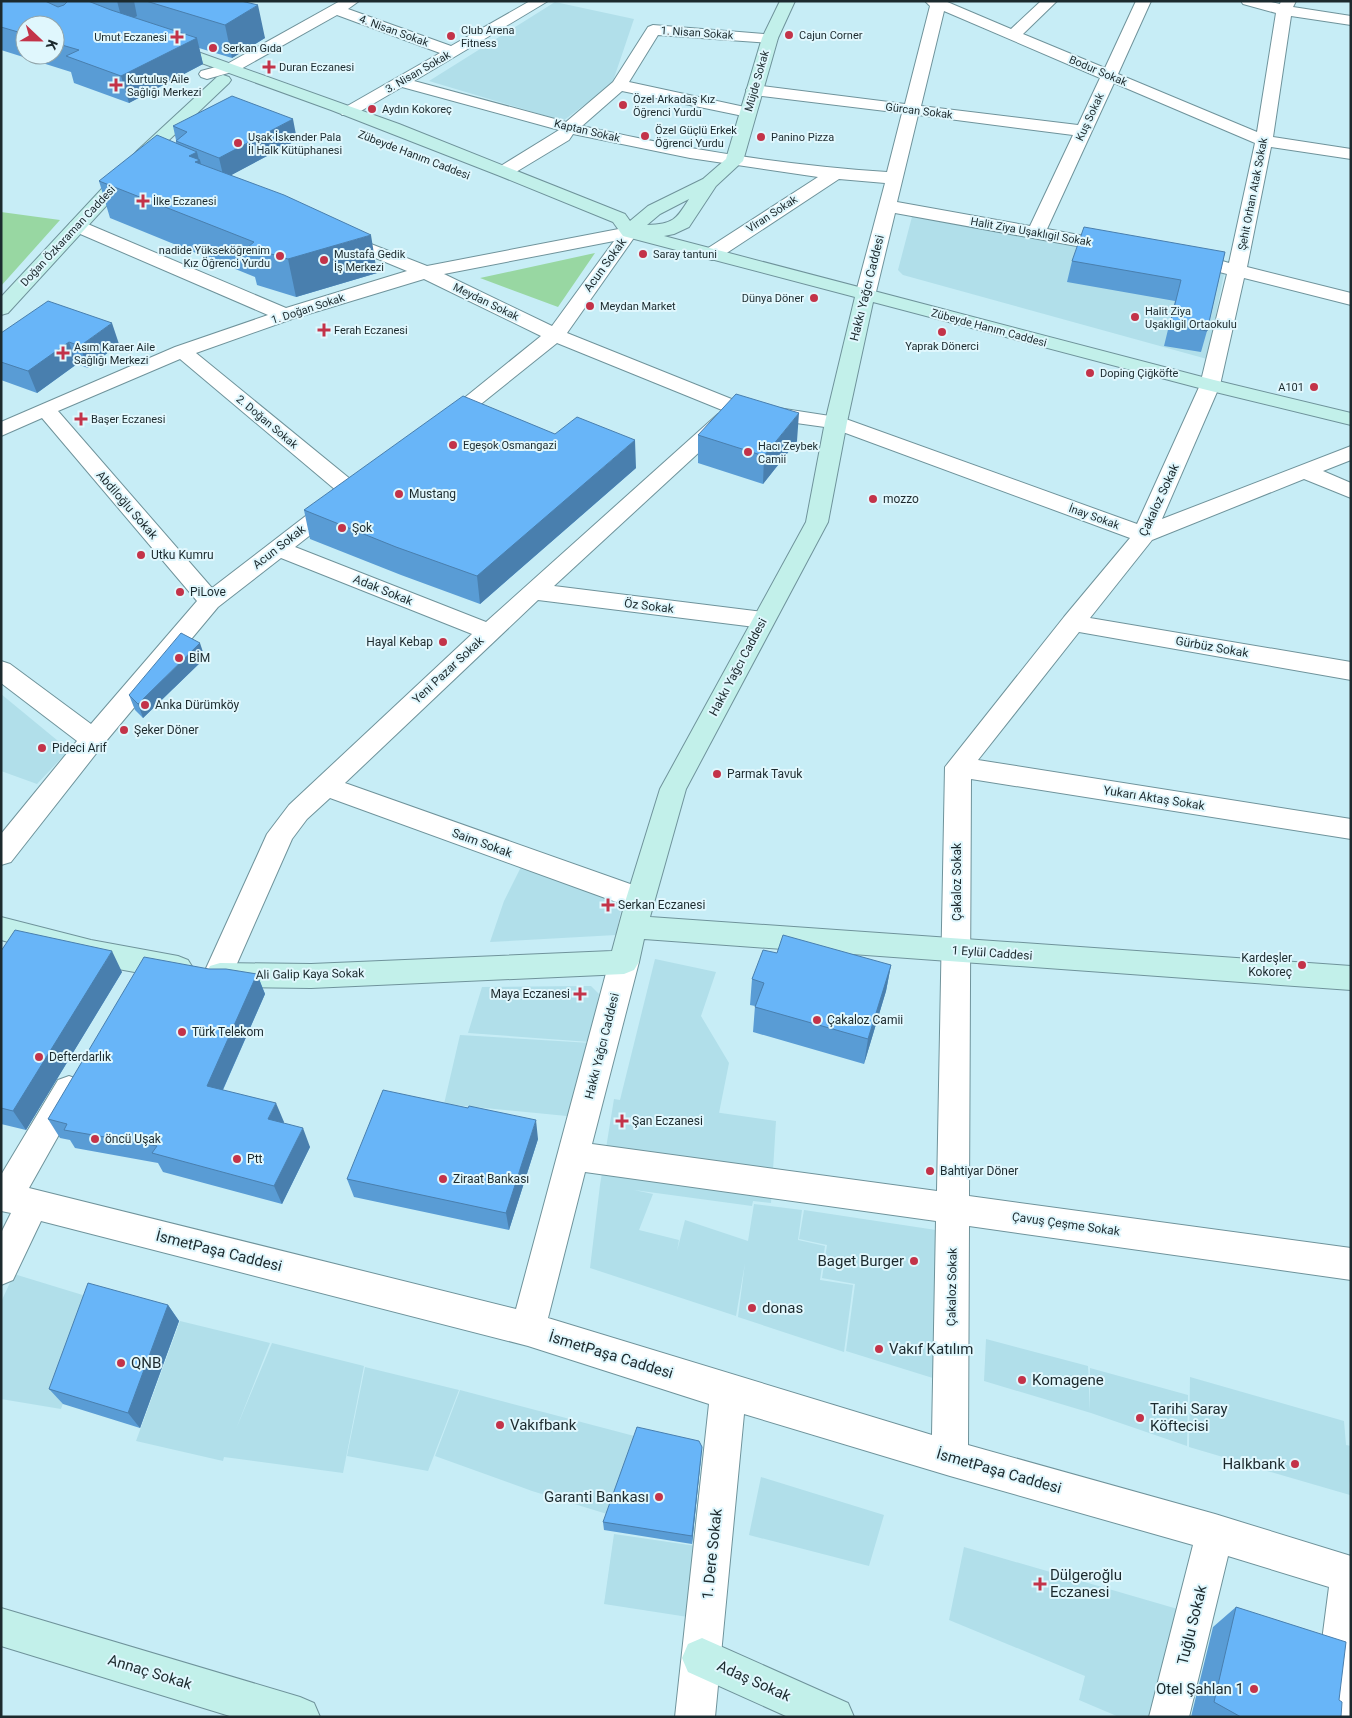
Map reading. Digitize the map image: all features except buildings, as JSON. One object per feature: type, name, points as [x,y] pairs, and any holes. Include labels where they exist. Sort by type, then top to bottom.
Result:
[{"type":"main road","name":"Müjde Sokak","points":[[734,161],[770,38],[788,1]]},
{"type":"main road","name":"Zübeyde Hanım Caddesi","points":[[151,47],[348,112],[505,171],[619,218],[629,232]]},
{"type":"main road","name":"Zübeyde Hanım Caddesi","points":[[221,71],[306,113]]},
{"type":"main road","name":"Doğan Özkaraman Caddesi","points":[[1,309],[221,71]]},
{"type":"main road","points":[[629,232],[668,230],[682,223],[709,183],[734,161]]},
{"type":"main road","points":[[629,232],[654,210],[709,183]]},
{"type":"main road","name":"Zübeyde Hanım Caddesi","points":[[591,225],[629,232],[1210,386],[1351,419]]},
{"type":"main road","name":"Hakkı Yağcı Caddesi","points":[[624,962],[640,899],[673,789],[817,522],[836,422],[865,296]]},
{"type":"main road","name":"1 Eylül Caddesi","points":[[633,927],[1351,978]]},
{"type":"main road","name":"Ali Galip Kaya Sokak","points":[[6,939],[91,952],[138,975],[311,976],[624,962]]},
{"type":"main road","name":"Annaç Sokak","points":[[1,1627],[300,1717]]},
{"type":"main road","name":"Adaş Sokak","points":[[702,1658],[834,1717]]},
{"type":"street","points":[[221,71],[352,1]]},
{"type":"street","name":"3. Nisan Sokak","points":[[348,112],[540,1]]},
{"type":"street","points":[[1012,35],[1050,1]]},
{"type":"street","name":"Kuş Sokak","points":[[1036,233],[1144,1]]},
{"type":"street","points":[[1248,1],[1286,5],[1351,21]]},
{"type":"street","name":"Bodur Sokak","points":[[935,2],[1264,142],[1351,154]]},
{"type":"street","name":"Hakkı Yağcı Caddesi","points":[[865,296],[911,110],[935,2]]},
{"type":"street","name":"Şehit Orhan Atak Sokak","points":[[1210,386],[1264,142],[1286,5]]},
{"type":"street","name":"4. Nisan Sokak","points":[[336,10],[452,52]]},
{"type":"street","name":"1. Nisan Sokak","points":[[505,171],[563,136],[568,128],[619,85],[653,30],[770,38]]},
{"type":"street","name":"Kaptan Sokak","points":[[401,82],[568,128],[734,161],[833,175],[894,178]]},
{"type":"street","points":[[619,85],[748,112]]},
{"type":"street","name":"Gürcan Sokak","points":[[754,90],[1083,132]]},
{"type":"street","points":[[144,154],[162,161]]},
{"type":"street","name":"Viran Sokak","points":[[712,254],[833,175]]},
{"type":"street","name":"Halit Ziya Uşaklıgil Sokak","points":[[887,206],[1132,250]]},
{"type":"street","points":[[77,226],[286,315]]},
{"type":"street","name":"Meydan Sokak","points":[[325,230],[425,272],[555,335],[735,408],[836,422]]},
{"type":"street","name":"1. Doğan Sokak","points":[[1,430],[45,409],[182,351],[286,315],[425,272],[629,232]]},
{"type":"street","name":"Acun Sokak","points":[[427,438],[555,335],[629,232]]},
{"type":"street","points":[[1199,262],[1237,269],[1351,299]]},
{"type":"street","name":"2. Doğan Sokak","points":[[182,351],[359,486]]},
{"type":"street","name":"Çakaloz Sokak","points":[[950,1458],[958,767],[1144,535],[1210,386]]},
{"type":"street","name":"Yeni Pazar Sokak","points":[[218,975],[281,834],[298,812],[489,632],[735,408]]},
{"type":"street","name":"Abdiloğlu Sokak","points":[[45,409],[210,601]]},
{"type":"street","name":"İnay Sokak","points":[[836,422],[1144,535]]},
{"type":"street","points":[[1144,535],[1351,452]]},
{"type":"street","points":[[1305,471],[1351,491]]},
{"type":"street","name":"Acun Sokak","points":[[1,854],[92,739],[210,601],[359,486]]},
{"type":"street","name":"Adak Sokak","points":[[277,548],[489,632]]},
{"type":"street","name":"Öz Sokak","points":[[535,592],[763,620]]},
{"type":"street","name":"Gürbüz Sokak","points":[[1072,623],[1351,671]]},
{"type":"street","points":[[1,670],[92,739]]},
{"type":"street","name":"Yukarı Aktaş Sokak","points":[[958,767],[1351,829]]},
{"type":"street","name":"Saim Sokak","points":[[325,786],[640,899]]},
{"type":"street","name":"Hakkı Yağcı Caddesi","points":[[528,1329],[624,962]]},
{"type":"street","points":[[1,1269],[13,1199],[85,1063]]},
{"type":"street","name":"Çavuş Çeşme Sokak","points":[[574,1156],[1351,1264]]},
{"type":"street","name":"İsmetPaşa Caddesi","points":[[13,1199],[528,1329],[728,1392],[950,1458],[1215,1533]]},
{"type":"street","name":"1. Dere Sokak","points":[[695,1717],[728,1392]]},
{"type":"street","points":[[1215,1533],[1350,1575],[1332,1717]]},
{"type":"street","name":"Tuğlu Sokak","points":[[1169,1717],[1215,1533]]},
{"type":"shaded area","points":[[555,2],[634,19],[612,84],[563,121],[429,81]]},
{"type":"shaded area","name":"Halit Ziya Uşaklıgil Ortaokulu","points":[[913,213],[1225,269],[1207,359],[903,275],[898,270]]},
{"type":"shaded area","points":[[1,694],[69,750],[37,784],[1,771]]},
{"type":"shaded area","points":[[523,863],[623,900],[616,935],[490,942],[504,901]]},
{"type":"shaded area","points":[[655,959],[716,972],[701,1016],[729,1063],[719,1113],[776,1121],[771,1203],[753,1201],[752,1206],[634,1190],[653,1194],[639,1230],[679,1240],[677,1251],[685,1220],[748,1241],[754,1204],[802,1210],[798,1240],[825,1246],[820,1280],[853,1285],[844,1352],[738,1317],[745,1263],[736,1316],[590,1268],[600,1185],[614,1099],[620,1100]]},
{"type":"shaded area","points":[[591,986],[599,994],[590,1042],[468,1033],[482,987]]},
{"type":"shaded area","points":[[460,1035],[591,1043],[577,1117],[444,1104]]},
{"type":"shaded area","points":[[804,1210],[936,1230],[936,1379],[846,1351],[855,1284],[822,1278],[827,1245],[799,1239]]},
{"type":"shaded area","points":[[14,1274],[99,1300],[61,1409],[1,1399],[1,1302]]},
{"type":"shaded area","points":[[180,1321],[270,1343],[236,1429],[272,1343],[364,1366],[343,1473],[224,1457],[223,1461],[136,1441]]},
{"type":"shaded area","points":[[986,1339],[1088,1366],[1090,1411],[1090,1368],[1188,1395],[1187,1446],[1091,1413],[984,1381]]},
{"type":"shaded area","points":[[365,1367],[459,1390],[428,1471],[347,1456]]},
{"type":"shaded area","points":[[1190,1377],[1344,1421],[1346,1445],[1351,1446],[1350,1495],[1189,1447]]},
{"type":"shaded area","points":[[460,1390],[638,1437],[607,1514],[532,1491],[435,1456]]},
{"type":"shaded area","points":[[761,1477],[884,1515],[869,1566],[749,1535]]},
{"type":"shaded area","points":[[614,1534],[696,1546],[688,1617],[604,1604]]},
{"type":"shaded area","points":[[964,1547],[1181,1610],[1154,1717],[1119,1717],[1079,1700],[1085,1676],[949,1620]]},
{"type":"green space","points":[[1,212],[60,220],[1,286]]},
{"type":"green space","points":[[595,253],[558,307],[480,278]]},
{"type":"place","name":"Cajun Corner","points":[[789,35]]},
{"type":"place","name":"Club Arena Fitness","points":[[451,36]]},
{"type":"place","name":"Umut Eczanesi","points":[[177,37]]},
{"type":"place","name":"Serkan Gıda","points":[[213,48]]},
{"type":"place","name":"Duran Eczanesi","points":[[269,67]]},
{"type":"place","name":"Kurtuluş Aile Sağlığı Merkezi","points":[[116,85]]},
{"type":"place","name":"Özel Arkadaş Kız Öğrenci Yurdu","points":[[623,105]]},
{"type":"place","name":"Aydın Kokoreç","points":[[372,109]]},
{"type":"place","name":"Özel Güçlü Erkek Öğrenci Yurdu","points":[[645,136]]},
{"type":"place","name":"Panino Pizza","points":[[761,137]]},
{"type":"place","name":"Uşak İskender Pala İl Halk Kütüphanesi","points":[[238,143]]},
{"type":"place","name":"İlke Eczanesi","points":[[143,201]]},
{"type":"place","name":"Saray tantuni","points":[[643,254]]},
{"type":"place","name":"nadide Yükseköğrenim Kız Öğrenci Yurdu","points":[[280,256]]},
{"type":"place","name":"Mustafa Gedik İş Merkezi","points":[[324,260]]},
{"type":"place","name":"Dünya Döner","points":[[814,298]]},
{"type":"place","name":"Meydan Market","points":[[590,306]]},
{"type":"place","name":"Halit Ziya Uşaklıgil Ortaokulu","points":[[1135,317]]},
{"type":"place","name":"Ferah Eczanesi","points":[[324,330]]},
{"type":"place","name":"Yaprak Dönerci","points":[[942,332]]},
{"type":"place","name":"Asım Karaer Aile Sağlığı Merkezi","points":[[63,353]]},
{"type":"place","name":"Doping Çiğköfte","points":[[1090,373]]},
{"type":"place","name":"A101","points":[[1314,387]]},
{"type":"place","name":"Başer Eczanesi","points":[[81,419]]},
{"type":"place","name":"Egeşok Osmangazi","points":[[453,445]]},
{"type":"place","name":"Hacı Zeybek Camii","points":[[748,452]]},
{"type":"place","name":"Mustang","points":[[399,494]]},
{"type":"place","name":"mozzo","points":[[873,499]]},
{"type":"place","name":"Şok","points":[[342,528]]},
{"type":"place","name":"Utku Kumru","points":[[141,555]]},
{"type":"place","name":"PiLove","points":[[180,592]]},
{"type":"place","name":"Hayal Kebap","points":[[443,642]]},
{"type":"place","name":"BİM","points":[[179,658]]},
{"type":"place","name":"Anka Dürümköy","points":[[145,705]]},
{"type":"place","name":"Şeker Döner","points":[[124,730]]},
{"type":"place","name":"Pideci Arif","points":[[42,748]]},
{"type":"place","name":"Parmak Tavuk","points":[[717,774]]},
{"type":"place","name":"Serkan Eczanesi","points":[[608,905]]},
{"type":"place","name":"Kardeşler Kokoreç","points":[[1302,965]]},
{"type":"place","name":"Maya Eczanesi","points":[[580,994]]},
{"type":"place","name":"Çakaloz Camii","points":[[817,1020]]},
{"type":"place","name":"Türk Telekom","points":[[182,1032]]},
{"type":"place","name":"Defterdarlık","points":[[39,1057]]},
{"type":"place","name":"Şan Eczanesi","points":[[622,1121]]},
{"type":"place","name":"öncü Uşak","points":[[95,1139]]},
{"type":"place","name":"Ptt","points":[[237,1159]]},
{"type":"place","name":"Bahtiyar Döner","points":[[930,1171]]},
{"type":"place","name":"Ziraat Bankası","points":[[443,1179]]},
{"type":"place","name":"Baget Burger","points":[[914,1261]]},
{"type":"place","name":"donas","points":[[752,1308]]},
{"type":"place","name":"Vakıf Katılım","points":[[879,1349]]},
{"type":"place","name":"QNB","points":[[121,1363]]},
{"type":"place","name":"Komagene","points":[[1022,1380]]},
{"type":"place","name":"Tarihi Saray Köftecisi","points":[[1140,1418]]},
{"type":"place","name":"Vakıfbank","points":[[500,1425]]},
{"type":"place","name":"Halkbank","points":[[1295,1464]]},
{"type":"place","name":"Garanti Bankası","points":[[659,1497]]},
{"type":"place","name":"Dülgeroğlu Eczanesi","points":[[1040,1584]]},
{"type":"place","name":"Otel Şahlan 1","points":[[1254,1689]]}]
